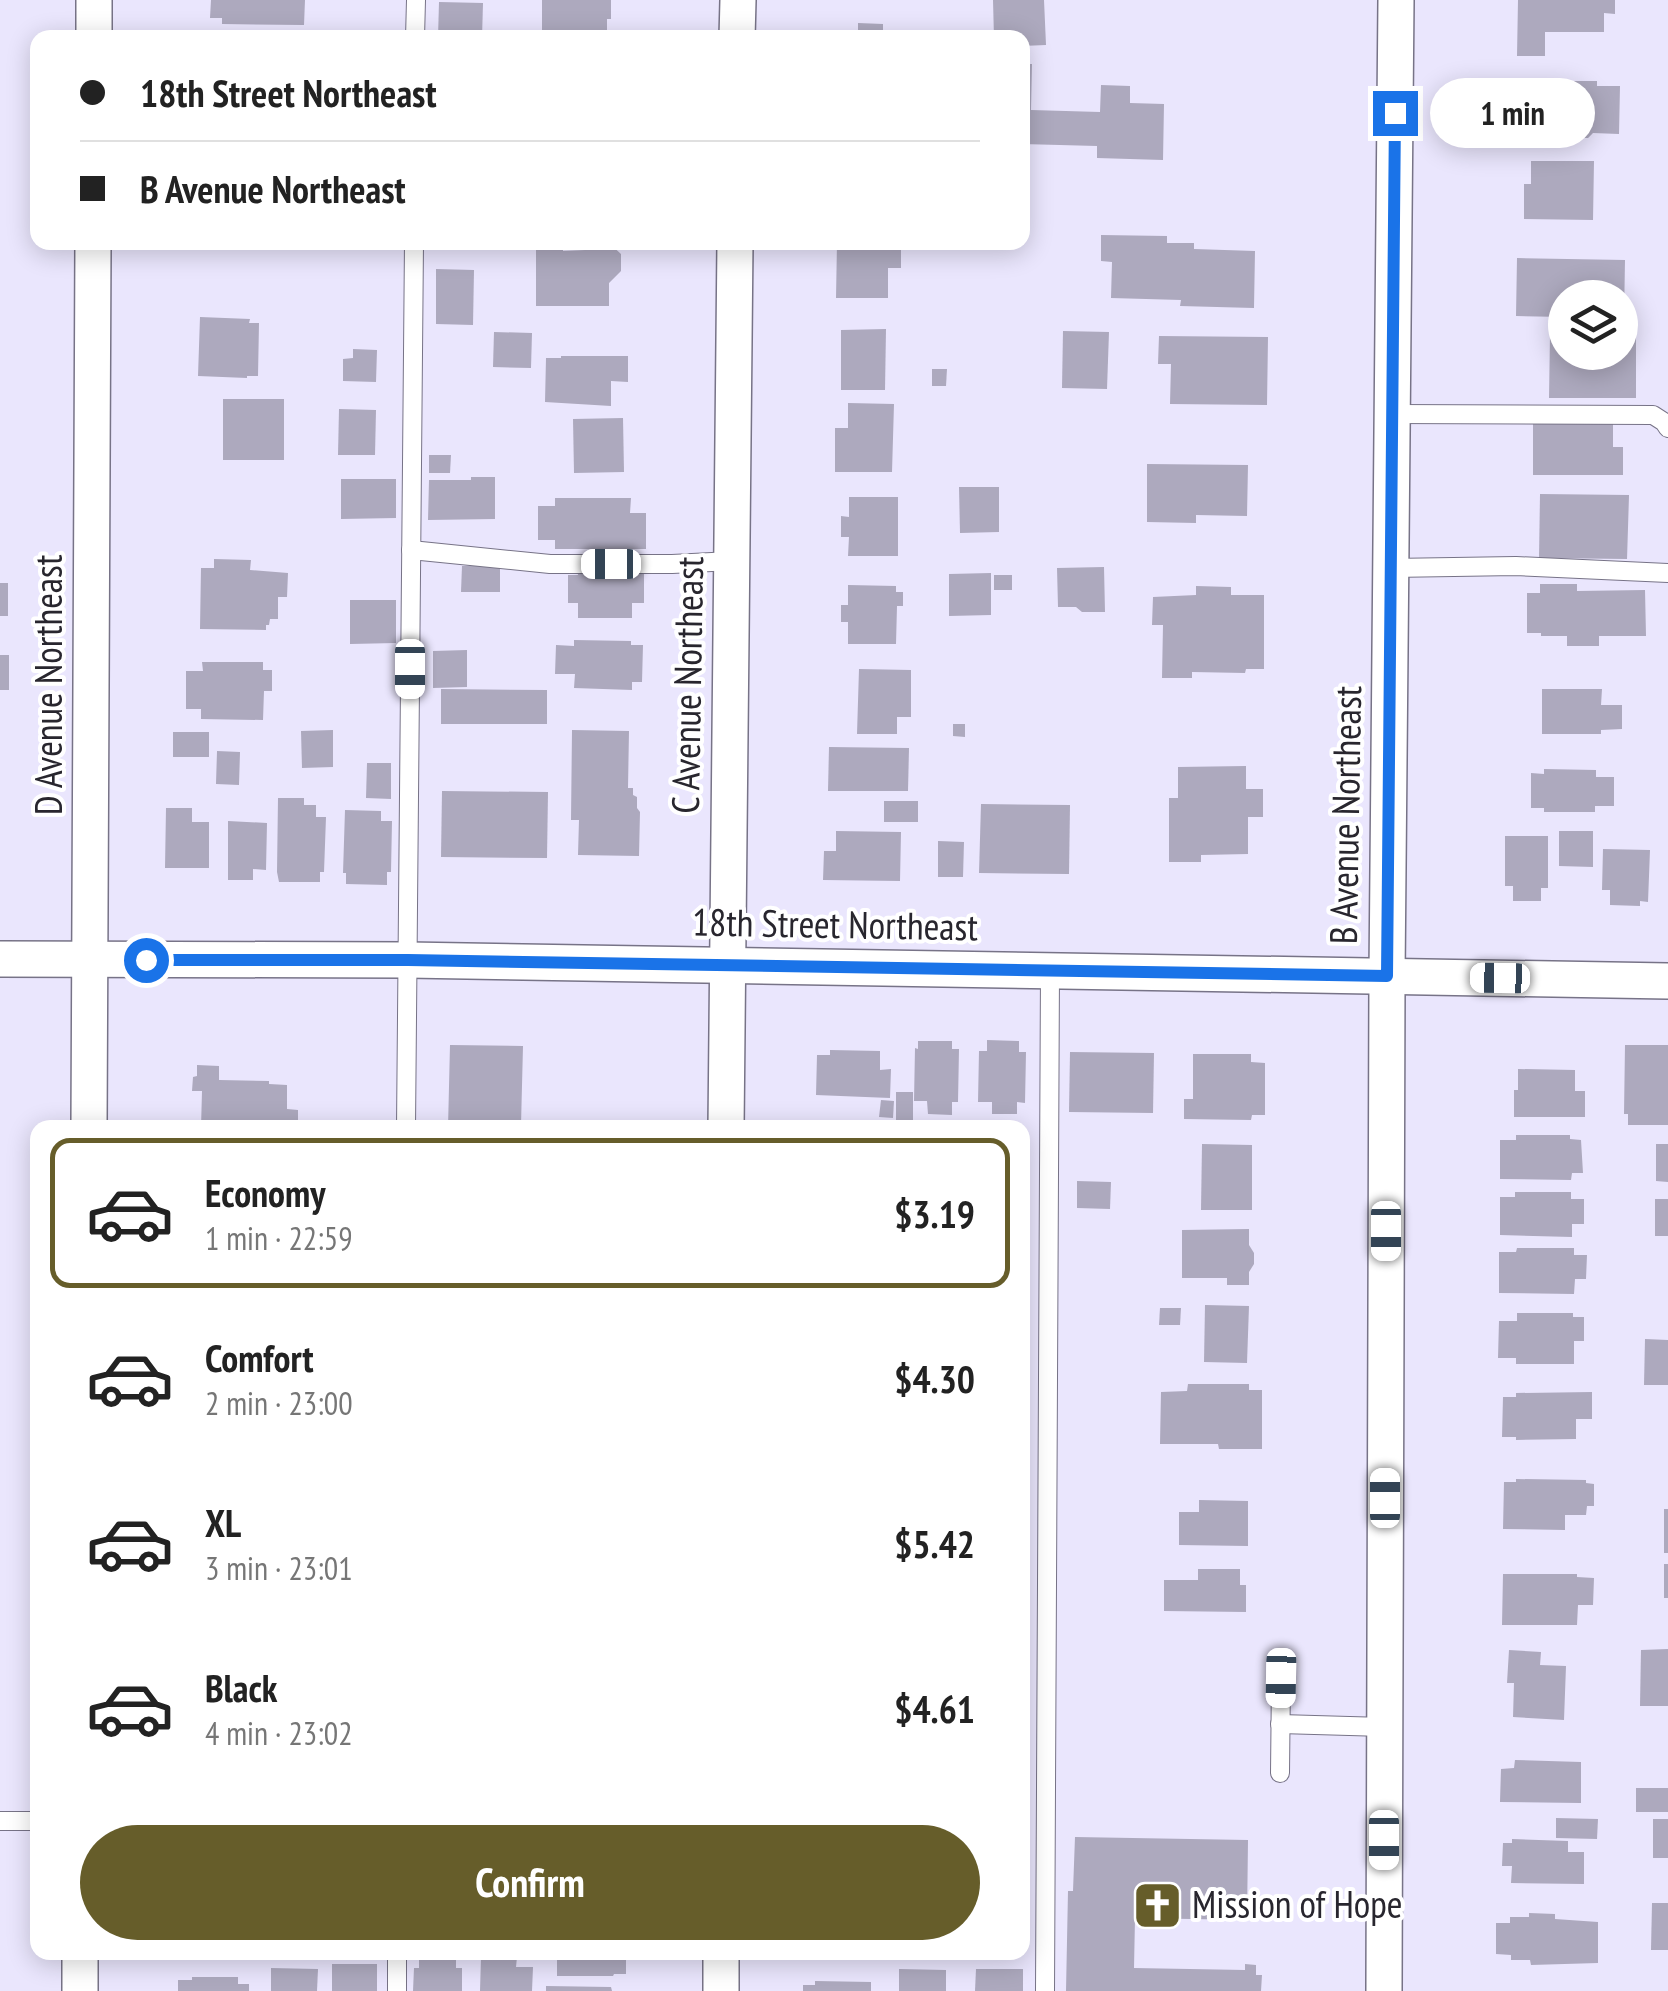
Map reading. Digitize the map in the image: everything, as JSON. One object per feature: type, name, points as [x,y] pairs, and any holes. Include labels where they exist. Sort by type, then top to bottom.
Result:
[{"type":"street","points":[[94,0],[94,30]]},
{"type":"street","points":[[737,30],[738,0]]},
{"type":"street","name":"B Avenue Northeast","points":[[1384,1991],[1387,976],[1396,0]]},
{"type":"street","name":"D Avenue Northeast","points":[[88,1120],[93,250]]},
{"type":"street","name":"C Avenue Northeast","points":[[726,1120],[735,250]]},
{"type":"street","name":"18th Street Northeast","points":[[0,958],[408,960],[1668,982]]},
{"type":"street","points":[[80,1960],[80,1991]]},
{"type":"street","points":[[721,1960],[721,1991]]},
{"type":"lane","points":[[416,0],[416,30]]},
{"type":"lane","points":[[406,1120],[414,250]]},
{"type":"lane","points":[[1392,414],[1653,416],[1668,428]]},
{"type":"lane","points":[[411,550],[550,564],[732,561]]},
{"type":"lane","points":[[1390,568],[1516,566],[1668,573]]},
{"type":"lane","points":[[1045,1991],[1050,971]]},
{"type":"lane","points":[[1280,1773],[1281,1678]]},
{"type":"lane","points":[[1280,1724],[1384,1727]]},
{"type":"lane","points":[[0,1821],[30,1821]]},
{"type":"lane","points":[[397,1991],[398,1960]]},
{"type":"building","points":[[211,0],[305,0],[304,25],[222,24],[222,18],[210,18]]},
{"type":"building","points":[[542,0],[611,0],[607,30],[542,30]]},
{"type":"building","points":[[993,0],[1044,0],[1046,45],[1030,46],[1030,30],[994,30]]},
{"type":"building","points":[[1518,0],[1615,0],[1615,14],[1604,13],[1604,32],[1545,32],[1545,56],[1517,56]]},
{"type":"building","points":[[439,2],[483,3],[482,30],[438,30]]},
{"type":"building","points":[[858,23],[883,24],[883,30],[858,30]]},
{"type":"building","points":[[1030,64],[1031,110],[1100,112],[1101,85],[1130,86],[1130,103],[1164,104],[1163,160],[1097,158],[1097,146],[1030,144]]},
{"type":"building","points":[[1567,81],[1620,86],[1619,134],[1593,133],[1588,138],[1577,138],[1569,131],[1543,131],[1543,90],[1567,91]]},
{"type":"building","points":[[1531,161],[1594,161],[1593,220],[1524,219],[1524,184],[1531,184]]},
{"type":"building","points":[[1101,235],[1167,236],[1167,243],[1194,243],[1194,249],[1255,251],[1254,308],[1180,306],[1181,300],[1111,298],[1112,262],[1101,261]]},
{"type":"building","points":[[536,250],[617,250],[621,254],[621,271],[609,283],[609,306],[536,306]]},
{"type":"building","points":[[837,250],[901,250],[901,268],[888,268],[888,298],[836,298]]},
{"type":"building","points":[[1517,258],[1625,260],[1625,280],[1548,280],[1548,317],[1516,316]]},
{"type":"building","points":[[436,269],[474,270],[473,325],[436,324]]},
{"type":"building","points":[[200,317],[250,319],[249,323],[259,323],[258,376],[198,376]]},
{"type":"building","points":[[886,329],[885,390],[841,390],[841,330]]},
{"type":"building","points":[[1063,331],[1109,332],[1107,389],[1062,388]]},
{"type":"building","points":[[494,332],[532,333],[531,368],[493,367]]},
{"type":"building","points":[[1159,336],[1268,337],[1267,405],[1170,404],[1171,364],[1158,364]]},
{"type":"building","points":[[353,349],[377,350],[376,382],[343,381],[343,359],[353,358]]},
{"type":"building","points":[[628,356],[628,382],[611,381],[611,406],[545,402],[546,358]]},
{"type":"building","points":[[932,369],[947,369],[946,386],[932,386]]},
{"type":"building","points":[[1549,370],[1636,370],[1636,398],[1549,398]]},
{"type":"building","points":[[223,399],[284,399],[284,460],[223,460]]},
{"type":"building","points":[[848,403],[894,404],[892,472],[835,472],[835,428],[848,428]]},
{"type":"building","points":[[339,409],[376,410],[375,455],[338,455]]},
{"type":"building","points":[[623,418],[624,472],[574,473],[573,419]]},
{"type":"building","points":[[1613,421],[1613,447],[1623,447],[1623,475],[1533,475],[1533,422]]},
{"type":"building","points":[[429,455],[451,455],[450,473],[429,473]]},
{"type":"building","points":[[1147,464],[1248,465],[1247,516],[1196,515],[1196,523],[1147,522]]},
{"type":"building","points":[[495,477],[495,519],[428,520],[429,480]]},
{"type":"building","points":[[341,479],[396,479],[396,518],[341,519]]},
{"type":"building","points":[[959,487],[999,487],[999,532],[960,533]]},
{"type":"building","points":[[1540,494],[1629,495],[1627,559],[1539,558]]},
{"type":"building","points":[[849,497],[898,497],[898,556],[848,556],[849,537],[841,537],[841,516],[849,517]]},
{"type":"building","points":[[555,498],[631,498],[630,513],[646,513],[646,549],[555,549],[555,540],[538,540],[538,506],[555,506]]},
{"type":"building","points":[[214,559],[251,560],[250,570],[288,573],[287,597],[278,597],[278,619],[270,619],[266,630],[200,629],[201,568],[214,568]]},
{"type":"building","points":[[462,566],[500,566],[500,592],[461,592]]},
{"type":"building","points":[[577,567],[644,568],[644,603],[632,603],[632,618],[578,618],[578,603],[568,603],[568,575],[578,575]]},
{"type":"building","points":[[1104,567],[1105,612],[1058,607],[1057,568]]},
{"type":"building","points":[[991,573],[991,615],[949,616],[949,574]]},
{"type":"building","points":[[994,575],[1012,575],[1012,590],[994,590]]},
{"type":"building","points":[[0,583],[8,583],[8,616],[0,616]]},
{"type":"building","points":[[1540,584],[1577,584],[1577,591],[1645,590],[1646,636],[1599,636],[1599,646],[1567,646],[1567,636],[1527,633],[1527,593],[1540,593]]},
{"type":"building","points":[[848,585],[896,586],[896,592],[903,592],[903,606],[897,606],[896,644],[848,644],[848,622],[841,622],[841,605],[848,605]]},
{"type":"building","points":[[1196,586],[1231,587],[1231,595],[1264,595],[1264,669],[1246,669],[1245,673],[1192,672],[1192,678],[1162,678],[1163,625],[1152,625],[1153,597],[1196,595]]},
{"type":"building","points":[[350,600],[396,600],[396,643],[350,644]]},
{"type":"building","points":[[574,640],[631,641],[631,645],[643,645],[642,682],[632,682],[632,690],[574,688],[575,674],[555,674],[556,645],[574,646]]},
{"type":"building","points":[[467,650],[467,687],[433,688],[433,651]]},
{"type":"building","points":[[0,655],[9,655],[9,690],[0,690]]},
{"type":"building","points":[[202,662],[263,662],[263,670],[272,670],[272,691],[264,691],[263,720],[201,719],[201,709],[186,709],[186,671],[203,671]]},
{"type":"building","points":[[859,669],[911,670],[911,717],[897,717],[897,734],[857,734]]},
{"type":"building","points":[[441,689],[547,690],[547,724],[441,724]]},
{"type":"building","points":[[1542,689],[1602,689],[1601,705],[1622,705],[1622,729],[1601,730],[1601,734],[1542,734]]},
{"type":"building","points":[[953,724],[965,724],[965,737],[953,736]]},
{"type":"building","points":[[333,730],[333,767],[302,768],[301,731]]},
{"type":"building","points":[[572,730],[629,731],[628,788],[633,788],[640,812],[639,856],[578,855],[579,820],[571,820]]},
{"type":"building","points":[[173,732],[209,732],[209,757],[173,757]]},
{"type":"building","points":[[829,747],[909,748],[908,791],[828,791]]},
{"type":"building","points":[[217,751],[240,752],[239,785],[216,784]]},
{"type":"building","points":[[367,763],[391,763],[391,799],[366,798]]},
{"type":"building","points":[[1246,766],[1246,789],[1263,789],[1263,817],[1248,817],[1248,854],[1201,855],[1201,862],[1169,862],[1169,798],[1178,798],[1178,767]]},
{"type":"building","points":[[1544,769],[1596,770],[1596,777],[1614,777],[1614,806],[1595,806],[1595,812],[1544,812],[1544,808],[1531,808],[1531,773],[1544,774]]},
{"type":"building","points":[[442,791],[548,792],[547,858],[441,857]]},
{"type":"building","points":[[278,798],[304,798],[304,805],[316,805],[316,817],[326,817],[324,872],[320,872],[320,882],[279,882]]},
{"type":"building","points":[[884,801],[918,801],[918,822],[884,822]]},
{"type":"building","points":[[981,804],[1070,805],[1069,874],[979,873]]},
{"type":"building","points":[[166,808],[192,808],[192,822],[209,822],[209,868],[165,868]]},
{"type":"building","points":[[345,810],[381,811],[381,821],[392,821],[387,885],[346,884]]},
{"type":"building","points":[[228,821],[267,823],[266,870],[253,869],[253,880],[228,880]]},
{"type":"building","points":[[836,831],[901,832],[900,881],[823,880],[824,851],[836,851]]},
{"type":"building","points":[[1559,831],[1593,831],[1593,867],[1559,866]]},
{"type":"building","points":[[1505,836],[1548,836],[1548,888],[1541,888],[1541,901],[1513,901],[1513,886],[1505,886]]},
{"type":"building","points":[[938,841],[964,842],[963,877],[938,877]]},
{"type":"building","points":[[1603,849],[1650,850],[1648,902],[1640,901],[1640,906],[1610,905],[1610,890],[1602,890]]},
{"type":"building","points":[[987,1040],[1019,1041],[1019,1052],[1026,1052],[1025,1103],[1017,1102],[1017,1114],[992,1114],[992,1102],[978,1102],[979,1051],[987,1051]]},
{"type":"building","points":[[918,1041],[952,1041],[952,1049],[959,1049],[958,1102],[952,1102],[952,1115],[928,1114],[927,1101],[914,1101]]},
{"type":"building","points":[[450,1045],[523,1046],[521,1120],[448,1120]]},
{"type":"building","points":[[1625,1045],[1668,1045],[1668,1125],[1628,1125],[1628,1114],[1624,1114]]},
{"type":"building","points":[[830,1050],[880,1051],[880,1070],[891,1069],[890,1098],[816,1095],[817,1055],[830,1055]]},
{"type":"building","points":[[1070,1052],[1154,1053],[1153,1113],[1069,1112]]},
{"type":"building","points":[[1193,1054],[1251,1054],[1251,1062],[1265,1063],[1265,1115],[1252,1115],[1251,1120],[1184,1119],[1184,1099],[1193,1099]]},
{"type":"building","points":[[197,1065],[219,1066],[219,1080],[287,1085],[287,1109],[298,1110],[298,1120],[201,1120],[202,1091],[192,1091],[193,1077],[197,1076]]},
{"type":"building","points":[[1518,1069],[1575,1070],[1575,1091],[1585,1091],[1585,1117],[1514,1117]]},
{"type":"building","points":[[896,1092],[913,1092],[913,1120],[896,1120]]},
{"type":"building","points":[[881,1100],[894,1101],[893,1118],[879,1117]]},
{"type":"building","points":[[1516,1135],[1570,1135],[1570,1139],[1581,1140],[1583,1173],[1572,1173],[1571,1180],[1500,1179],[1500,1140],[1516,1140]]},
{"type":"building","points":[[1202,1144],[1252,1145],[1252,1210],[1201,1210]]},
{"type":"building","points":[[1656,1144],[1668,1144],[1668,1182],[1656,1181]]},
{"type":"building","points":[[1077,1181],[1111,1182],[1110,1209],[1077,1208]]},
{"type":"building","points":[[1515,1192],[1571,1192],[1571,1199],[1584,1199],[1584,1224],[1572,1224],[1572,1237],[1500,1235],[1500,1197],[1515,1197]]},
{"type":"building","points":[[1655,1199],[1668,1199],[1668,1236],[1655,1236]]},
{"type":"building","points":[[1249,1229],[1254,1264],[1249,1272],[1249,1285],[1227,1285],[1227,1278],[1182,1278],[1182,1230]]},
{"type":"building","points":[[1517,1248],[1574,1248],[1574,1255],[1587,1255],[1586,1279],[1575,1279],[1574,1294],[1499,1293],[1499,1252],[1516,1252]]},
{"type":"building","points":[[1205,1305],[1249,1306],[1247,1363],[1204,1362]]},
{"type":"building","points":[[1160,1308],[1181,1308],[1180,1325],[1159,1325]]},
{"type":"building","points":[[1517,1313],[1573,1313],[1573,1317],[1584,1317],[1584,1341],[1574,1341],[1574,1364],[1516,1364],[1516,1358],[1498,1358],[1499,1321],[1517,1321]]},
{"type":"building","points":[[1645,1339],[1668,1340],[1668,1385],[1644,1385]]},
{"type":"building","points":[[1188,1384],[1249,1384],[1249,1390],[1262,1390],[1262,1449],[1160,1444],[1161,1392],[1187,1391]]},
{"type":"building","points":[[1592,1392],[1592,1419],[1576,1419],[1576,1439],[1502,1437],[1503,1397],[1516,1397],[1516,1393]]},
{"type":"building","points":[[1586,1480],[1594,1484],[1594,1506],[1587,1506],[1586,1515],[1565,1515],[1565,1530],[1503,1529],[1504,1482]]},
{"type":"building","points":[[1199,1500],[1248,1501],[1248,1546],[1179,1545],[1179,1512],[1199,1512]]},
{"type":"building","points":[[1664,1509],[1668,1509],[1668,1553],[1664,1553]]},
{"type":"building","points":[[1664,1564],[1668,1564],[1668,1598],[1664,1598]]},
{"type":"building","points":[[1198,1569],[1240,1569],[1240,1585],[1246,1585],[1246,1612],[1164,1611],[1164,1580],[1198,1580]]},
{"type":"building","points":[[1503,1574],[1577,1574],[1594,1578],[1593,1605],[1578,1605],[1577,1625],[1502,1625]]},
{"type":"building","points":[[1668,1649],[1668,1706],[1640,1706],[1641,1650]]},
{"type":"building","points":[[1509,1650],[1541,1652],[1540,1665],[1566,1666],[1564,1720],[1513,1717],[1514,1683],[1507,1683]]},
{"type":"building","points":[[1515,1760],[1581,1762],[1581,1803],[1500,1802],[1501,1769],[1514,1768]]},
{"type":"building","points":[[1636,1788],[1668,1788],[1668,1812],[1636,1812]]},
{"type":"building","points":[[1556,1818],[1598,1819],[1597,1839],[1556,1838]]},
{"type":"building","points":[[1653,1819],[1668,1819],[1668,1858],[1653,1858]]},
{"type":"building","name":"Mission of Hope","points":[[1075,1837],[1248,1840],[1247,1920],[1135,1918],[1134,1968],[1245,1970],[1245,1964],[1256,1965],[1256,1975],[1262,1975],[1261,1991],[1066,1991],[1068,1891],[1073,1891]]},
{"type":"building","points":[[1512,1839],[1568,1841],[1568,1852],[1584,1852],[1584,1884],[1511,1883],[1512,1866],[1502,1866],[1503,1843],[1512,1843]]},
{"type":"building","points":[[1652,1903],[1668,1903],[1668,1950],[1651,1950]]},
{"type":"building","points":[[1529,1913],[1598,1922],[1598,1963],[1531,1965],[1530,1960],[1511,1960],[1511,1955],[1496,1954],[1496,1923],[1510,1923],[1510,1917],[1529,1917]]},
{"type":"building","points":[[419,1960],[456,1960],[456,1968],[462,1968],[462,1991],[413,1991],[414,1968],[419,1968]]},
{"type":"building","points":[[481,1960],[517,1960],[516,1967],[533,1967],[532,1991],[480,1991]]},
{"type":"building","points":[[557,1960],[626,1960],[626,1974],[557,1976]]},
{"type":"building","points":[[332,1964],[377,1964],[377,1991],[332,1991]]},
{"type":"building","points":[[271,1968],[318,1969],[317,1991],[271,1991]]},
{"type":"building","points":[[899,1969],[946,1970],[946,1991],[899,1991]]},
{"type":"building","points":[[976,1969],[1023,1969],[1023,1991],[975,1991]]},
{"type":"building","points":[[238,1977],[238,1984],[249,1984],[249,1991],[178,1991],[178,1980]]},
{"type":"building","points":[[815,1981],[871,1982],[871,1991],[803,1991],[803,1985],[815,1985]]},
{"type":"building","points":[[546,1986],[611,1987],[612,1991],[546,1991]]},
{"type":"place","name":"Mission of Hope","points":[[1157,1905]]},
{"type":"route","points":[[146,960],[408,960],[1387,976],[1395,113]]}]
